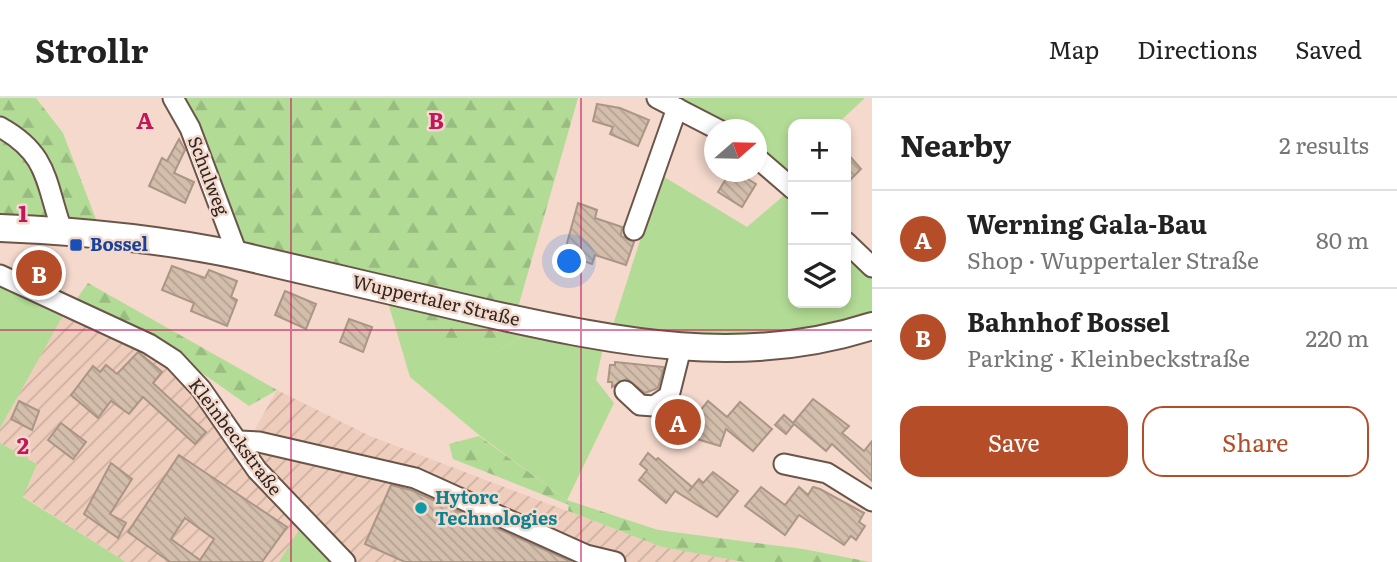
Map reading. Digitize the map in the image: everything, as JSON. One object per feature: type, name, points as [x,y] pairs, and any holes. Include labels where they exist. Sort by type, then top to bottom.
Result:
[{"type":"main road","name":"Wuppertaler Straße","points":[[0,228],[62,230],[238,256],[608,340],[681,348],[767,347],[824,339],[872,327]]},
{"type":"street","name":"Schulweg","points":[[173,98],[190,128],[238,256]]},
{"type":"street","points":[[657,98],[704,122]]},
{"type":"street","points":[[634,230],[677,108]]},
{"type":"street","points":[[0,127],[20,138],[39,158],[62,230]]},
{"type":"street","points":[[767,167],[788,185]]},
{"type":"street","points":[[849,245],[872,267]]},
{"type":"street","name":"Kleinbeckstraße","points":[[0,275],[149,344],[174,360],[201,389],[240,441],[257,470],[345,562]]},
{"type":"street","points":[[625,391],[640,405],[654,406],[669,396],[681,348]]},
{"type":"street","points":[[240,441],[259,442],[415,478],[586,555],[615,562]]},
{"type":"street","points":[[784,464],[827,473],[872,500]]},
{"type":"shaded area","points":[[64,314],[165,364],[299,530],[279,562],[126,562],[23,496],[37,464],[0,443],[0,428]]},
{"type":"shaded area","points":[[277,390],[370,436],[662,547],[744,562],[355,562],[318,528],[244,449]]},
{"type":"green space","points":[[0,98],[36,98],[63,133],[97,222],[0,217]]},
{"type":"green space","points":[[178,98],[578,98],[517,311],[239,244]]},
{"type":"green space","points":[[664,98],[865,98],[842,119],[788,119],[788,168],[783,173],[767,160],[767,119],[705,119]]},
{"type":"green space","points":[[661,175],[747,227],[788,192],[788,308],[851,308],[851,254],[872,274],[872,315],[807,330],[717,338],[612,328]]},
{"type":"green space","points":[[88,283],[277,390],[249,406],[175,354],[73,304]]},
{"type":"green space","points":[[0,286],[64,314],[0,428]]},
{"type":"green space","points":[[387,299],[412,305],[495,352],[524,335],[603,348],[596,380],[614,403],[567,500],[479,435],[410,377]]},
{"type":"green space","points":[[411,304],[519,328],[524,335],[495,352],[420,330]]},
{"type":"green space","points":[[479,436],[567,500],[658,530],[803,549],[870,562],[744,562],[662,547],[568,511],[569,505],[453,459],[449,444]]},
{"type":"green space","points":[[0,443],[37,464],[23,497],[126,562],[0,562]]},
{"type":"green space","points":[[299,530],[331,562],[279,562]]},
{"type":"building","points":[[597,104],[620,108],[649,120],[638,146],[610,134],[613,127],[593,121]]},
{"type":"building","points":[[179,139],[185,150],[174,173],[194,182],[185,203],[149,186],[162,158],[167,161]]},
{"type":"building","points":[[851,158],[861,169],[851,179]]},
{"type":"building","points":[[724,182],[756,184],[742,207],[718,192]]},
{"type":"building","points":[[578,203],[597,210],[595,218],[622,227],[621,236],[634,242],[626,265],[595,255],[592,264],[564,254]]},
{"type":"building","points":[[172,266],[205,278],[209,270],[237,281],[231,297],[237,300],[227,326],[191,311],[194,303],[162,290]]},
{"type":"building","points":[[285,291],[316,304],[306,329],[275,315]]},
{"type":"building","points":[[349,319],[372,327],[363,352],[340,342]]},
{"type":"building","points":[[138,352],[162,372],[153,383],[206,432],[195,444],[143,397],[129,414],[111,401],[98,418],[71,395],[93,366],[100,372],[106,365],[117,374]]},
{"type":"building","points":[[615,362],[664,367],[658,388],[645,393],[627,379],[612,387],[612,382],[608,382],[610,365],[615,365]]},
{"type":"building","points":[[813,399],[849,426],[842,433],[864,451],[872,441],[872,481],[832,444],[826,451],[794,424],[786,434],[775,425],[784,415],[793,423]]},
{"type":"building","points":[[19,401],[39,411],[32,430],[11,419]]},
{"type":"building","points":[[685,401],[699,412],[708,401],[727,417],[740,402],[772,429],[753,451],[726,429],[720,446],[677,433],[667,424]]},
{"type":"building","points":[[61,423],[86,442],[73,459],[48,440]]},
{"type":"building","points":[[648,453],[656,460],[658,458],[692,487],[689,491],[699,479],[703,483],[713,472],[738,491],[717,517],[675,491],[666,503],[639,480],[647,470],[640,464]]},
{"type":"building","points":[[179,455],[287,527],[262,562],[170,562],[128,532]],"holes":[[[185,518],[214,539],[200,560],[171,539]]]},
{"type":"building","points":[[111,463],[132,479],[110,514],[126,523],[118,538],[84,514]]},
{"type":"building","name":"Hytorc Technologies","points":[[391,485],[411,490],[572,562],[405,562],[365,544]]},
{"type":"building","points":[[761,487],[785,505],[799,487],[808,495],[813,487],[820,489],[864,513],[859,522],[865,526],[856,540],[851,536],[844,545],[799,515],[785,535],[745,506]]},
{"type":"place","name":"Bossel","points":[[76,245]]},
{"type":"place","name":"Bahnhof Bossel","points":[[39,273]]},
{"type":"place","name":"Werning Gala-Bau","points":[[678,422]]},
{"type":"place","name":"Hytorc Technologies","points":[[421,508]]}]
